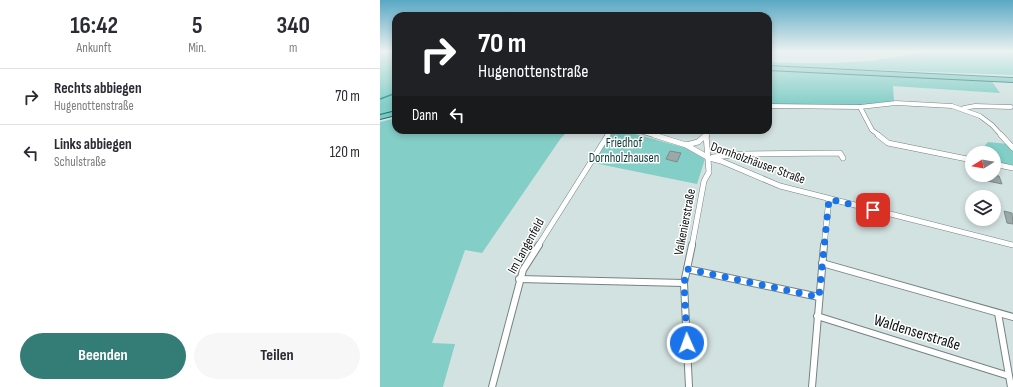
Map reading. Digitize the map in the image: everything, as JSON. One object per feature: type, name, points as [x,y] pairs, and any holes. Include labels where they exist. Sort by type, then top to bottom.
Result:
[{"type":"main road","points":[[791,69],[1013,78]]},
{"type":"main road","points":[[380,117],[392,114]]},
{"type":"street","points":[[772,106],[860,107],[896,103],[945,105],[962,109],[980,116],[992,125],[1013,148]]},
{"type":"street","points":[[962,109],[975,106],[1011,106]]},
{"type":"street","points":[[860,107],[872,130],[888,143],[965,159]]},
{"type":"street","name":"Im Langenfeld","points":[[492,387],[519,280],[540,241],[609,134]]},
{"type":"street","name":"Dornholzhäuser Straße","points":[[650,134],[686,145],[708,158],[721,160],[780,186],[1013,245]]},
{"type":"street","points":[[686,145],[698,142],[706,136]]},
{"type":"street","name":"Valkenierstraße","points":[[689,387],[684,283],[700,208],[704,181],[709,172],[706,136]]},
{"type":"street","points":[[708,158],[744,154],[840,153],[843,158]]},
{"type":"street","points":[[1001,165],[1013,168]]},
{"type":"street","points":[[812,387],[817,316],[829,199]]},
{"type":"street","points":[[822,263],[1013,317]]},
{"type":"street","points":[[687,269],[819,297]]},
{"type":"street","points":[[519,280],[684,283]]},
{"type":"street","points":[[998,313],[1011,387]]},
{"type":"street","name":"Waldenserstraße","points":[[817,316],[1009,376]]},
{"type":"green space","points":[[380,69],[392,69],[392,112],[380,115]]},
{"type":"green space","points":[[772,69],[991,80],[1000,93],[893,86],[894,102],[883,102],[859,106],[772,104]]},
{"type":"green space","points":[[851,69],[1013,69],[1013,75]]},
{"type":"green space","points":[[392,119],[392,134],[565,134],[482,253],[465,250],[432,343],[455,344],[443,387],[380,387],[380,122]]},
{"type":"green space","name":"Friedhof Dornholzhausen","points":[[608,134],[635,134],[686,148],[705,159],[697,184],[589,162]]},
{"type":"green space","points":[[988,142],[1008,144],[1013,151],[1013,165],[1001,163],[1001,146],[984,146]]},
{"type":"building","points":[[670,151],[681,153],[677,162],[666,159]]},
{"type":"building","points":[[1004,211],[1012,213],[1013,224],[1007,223]]},
{"type":"waterway","points":[[380,99],[392,94]]},
{"type":"route","points":[[687,343],[684,283],[687,269],[819,297],[829,199],[873,210]]}]
